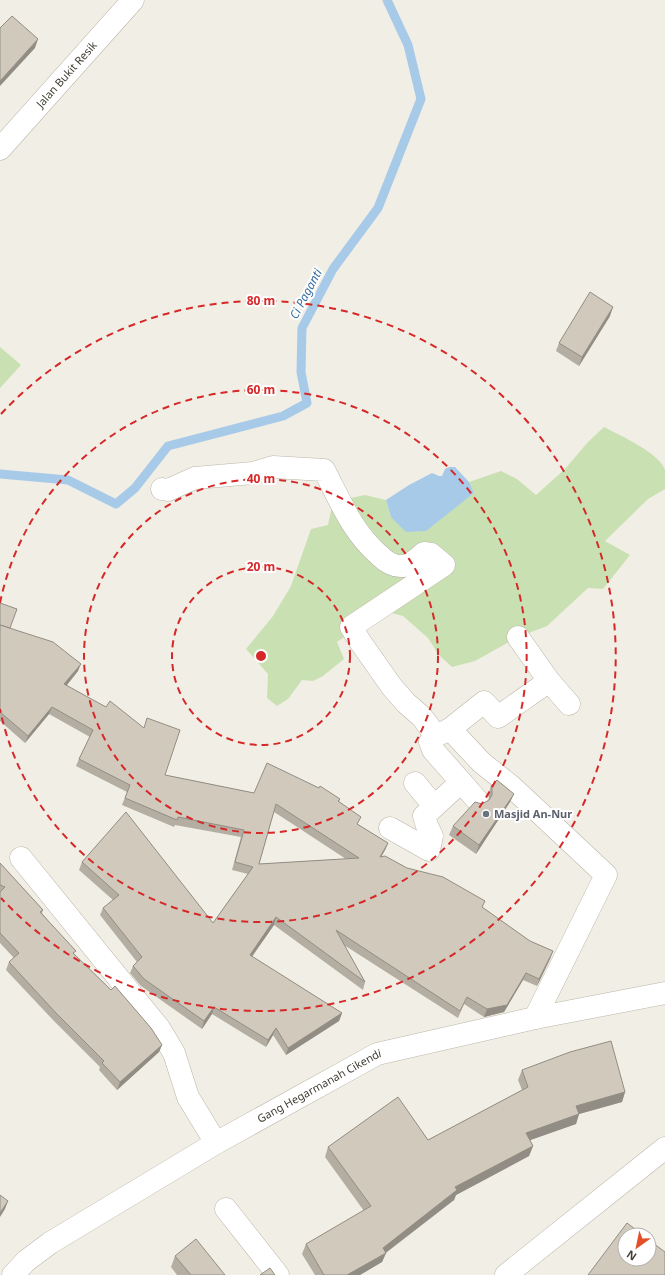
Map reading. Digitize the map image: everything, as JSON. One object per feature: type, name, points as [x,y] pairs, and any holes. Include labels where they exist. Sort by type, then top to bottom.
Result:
[{"type":"street","name":"Jalan Bukit Resik","points":[[0,149],[133,0]]},
{"type":"street","points":[[162,489],[168,490],[195,478],[253,473],[274,467],[324,470],[358,534],[372,550],[389,564],[403,566],[417,560],[424,553],[431,554],[444,565],[351,627],[392,687],[406,703],[511,786],[606,875],[535,1018]]},
{"type":"street","points":[[518,637],[549,681],[569,704]]},
{"type":"street","points":[[477,800],[433,750],[430,742],[484,702],[498,717],[549,681]]},
{"type":"street","points":[[390,828],[429,850],[432,836],[424,816],[461,782]]},
{"type":"street","points":[[415,783],[434,806]]},
{"type":"street","points":[[21,858],[159,1028],[174,1053],[188,1097],[216,1143]]},
{"type":"street","name":"Gang Hegarmanah Cikendi","points":[[13,1275],[26,1261],[50,1243],[216,1143],[377,1054],[535,1018],[665,993]]},
{"type":"street","points":[[506,1275],[665,1148]]},
{"type":"street","points":[[226,1209],[278,1275]]},
{"type":"green space","points":[[0,347],[21,365],[0,388]]},
{"type":"green space","points":[[604,427],[638,445],[662,464],[665,470],[665,489],[648,499],[605,541],[630,555],[603,589],[588,588],[547,626],[518,637],[475,661],[452,667],[439,655],[428,638],[403,616],[384,611],[337,642],[344,659],[323,676],[313,681],[302,680],[288,699],[277,706],[267,698],[268,674],[246,649],[273,616],[291,586],[311,529],[328,525],[333,502],[365,495],[386,500],[391,517],[459,504],[474,493],[469,482],[501,471],[517,479],[536,495],[565,469],[588,442]]},
{"type":"water","points":[[455,467],[469,482],[474,493],[426,531],[406,532],[391,517],[386,500],[409,485],[432,473],[442,476],[445,469]]},
{"type":"building","points":[[12,16],[38,39],[0,81],[0,28]]},
{"type":"building","points":[[590,292],[613,307],[582,357],[559,343]]},
{"type":"building","points":[[0,603],[17,609],[10,628],[0,625]]},
{"type":"building","points":[[0,625],[53,642],[81,664],[64,684],[106,707],[110,701],[144,728],[147,718],[180,730],[165,775],[254,793],[267,763],[319,788],[320,786],[340,799],[338,801],[361,817],[357,824],[388,843],[380,857],[385,856],[407,868],[443,877],[485,901],[482,907],[530,941],[553,951],[539,979],[526,973],[507,1005],[487,1009],[467,997],[460,1011],[336,930],[365,982],[276,917],[250,955],[342,1013],[288,1048],[276,1028],[268,1040],[214,1007],[204,1021],[144,979],[133,966],[142,957],[103,908],[119,895],[82,862],[126,812],[213,923],[253,867],[235,862],[244,830],[178,817],[177,820],[125,798],[130,785],[79,759],[93,730],[52,707],[28,736],[0,712]],"holes":[[[276,804],[359,858],[259,864]]]},
{"type":"building","name":"Masjid An-Nur","points":[[497,780],[514,794],[479,845],[453,826],[475,802],[482,804],[489,800],[492,795],[491,786]]},
{"type":"building","points":[[0,863],[43,910],[40,912],[76,951],[73,953],[111,990],[115,986],[151,1028],[162,1045],[120,1082],[102,1063],[104,1061],[55,1012],[9,962],[19,953],[0,933],[0,892],[5,887],[0,885]]},
{"type":"building","points":[[611,1041],[625,1092],[576,1106],[579,1114],[526,1133],[533,1146],[455,1187],[457,1190],[383,1248],[386,1253],[347,1275],[324,1275],[306,1244],[371,1206],[328,1147],[398,1097],[428,1140],[528,1087],[522,1070],[570,1052]]},
{"type":"building","points":[[0,1195],[8,1201],[0,1213]]},
{"type":"building","points":[[627,1223],[632,1227],[624,1227]]},
{"type":"building","points":[[617,1236],[617,1267],[657,1267],[657,1246],[665,1252],[665,1275],[588,1275]]},
{"type":"building","points":[[196,1239],[225,1275],[191,1275],[175,1256]]},
{"type":"building","points":[[270,1268],[275,1275],[260,1275]]},
{"type":"waterway","name":"Ci Paganti","points":[[0,474],[68,480],[116,504],[135,488],[168,446],[283,416],[307,403],[301,372],[302,328],[333,269],[378,208],[421,99],[408,45],[387,0]]},
{"type":"place","name":"Masjid An-Nur","points":[[486,814]]}]
